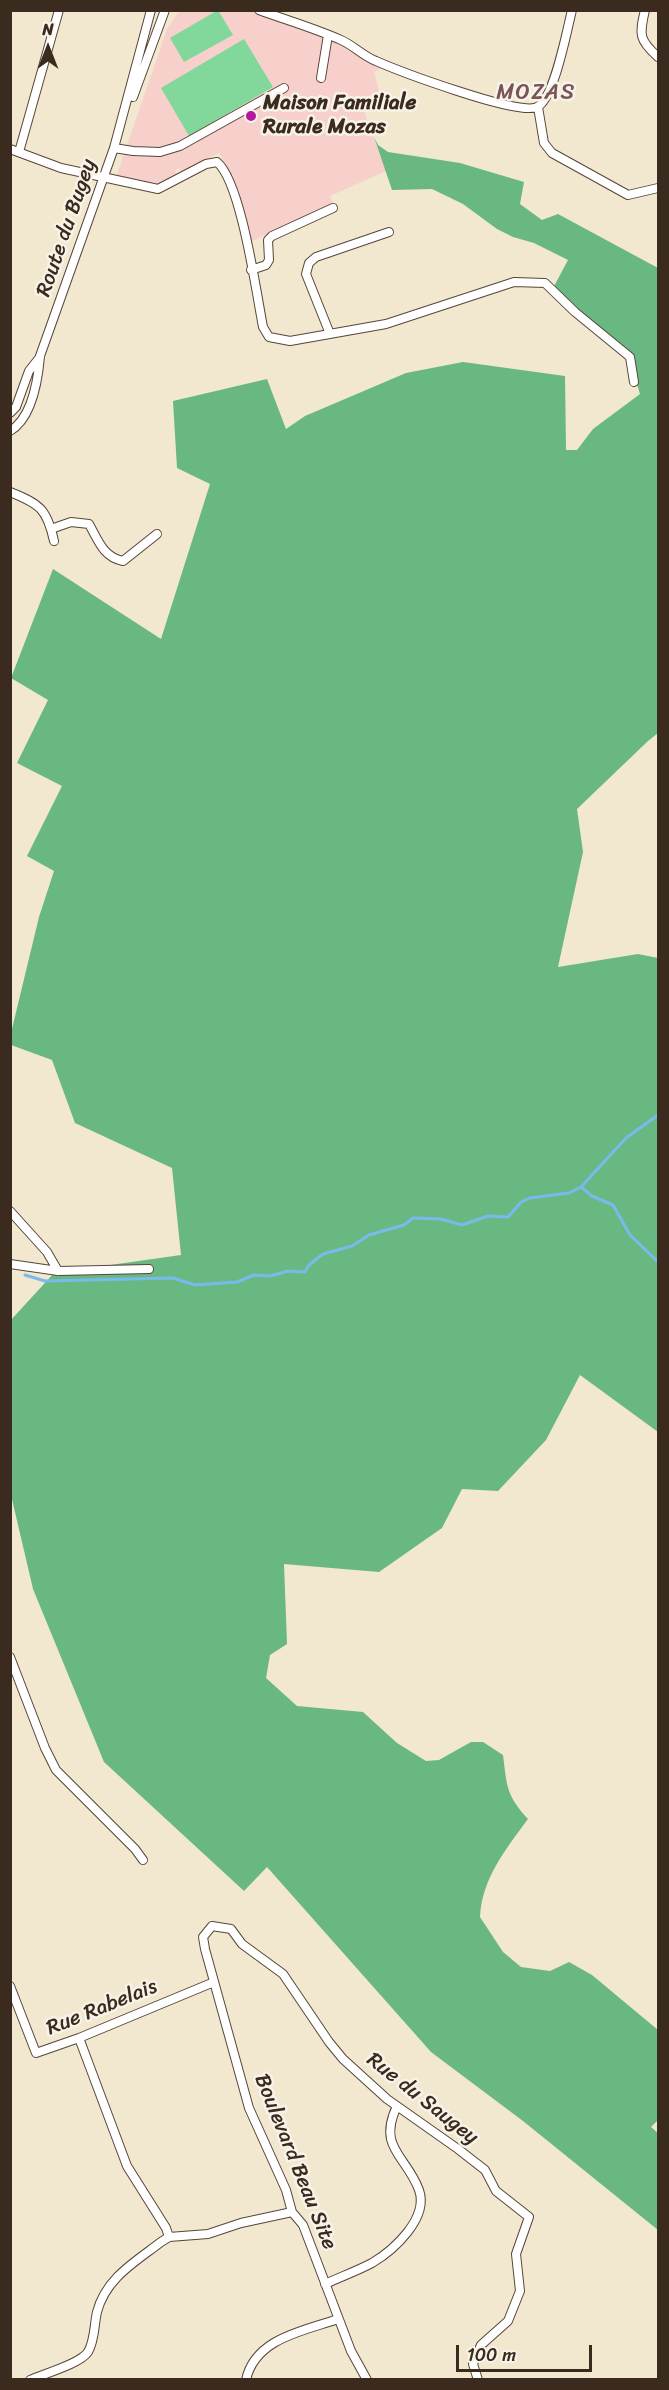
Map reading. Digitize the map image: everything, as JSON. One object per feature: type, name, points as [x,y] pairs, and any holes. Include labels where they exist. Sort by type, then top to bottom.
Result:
[{"type":"street","points":[[59,10],[15,151],[61,168],[158,189],[206,164],[217,162],[223,167],[235,191],[263,327],[269,337],[290,341],[386,324],[514,282],[545,283],[575,312],[630,357],[634,382]]},
{"type":"street","name":"Route du Bugey","points":[[10,431],[22,421],[28,408],[39,374],[40,356],[126,111],[151,10]]},
{"type":"street","name":"Route du Bugey","points":[[126,111],[139,84],[165,10]]},
{"type":"street","points":[[259,10],[342,40],[374,60],[438,84],[524,110],[538,107],[547,98],[562,55],[572,10]]},
{"type":"street","points":[[645,10],[639,33],[645,45],[658,57]]},
{"type":"street","points":[[321,78],[328,35]]},
{"type":"street","points":[[114,147],[133,152],[160,152],[180,146],[284,88]]},
{"type":"street","points":[[538,107],[544,143],[552,153],[628,195],[658,188]]},
{"type":"street","points":[[251,270],[267,265],[268,240],[272,236],[333,208]]},
{"type":"street","points":[[330,334],[306,274],[309,263],[316,257],[389,232]]},
{"type":"street","name":"Route du Bugey","points":[[10,413],[16,406],[29,371],[40,356]]},
{"type":"street","points":[[10,492],[33,501],[47,516],[54,541]]},
{"type":"street","points":[[51,529],[72,522],[89,524],[104,552],[113,560],[123,561],[157,534]]},
{"type":"street","points":[[10,1211],[47,1252],[58,1271]]},
{"type":"street","points":[[10,1264],[58,1271],[149,1269]]},
{"type":"street","points":[[10,1657],[45,1748],[56,1770],[135,1849],[143,1860]]},
{"type":"street","name":"Rue du Saugey","points":[[214,1982],[202,1937],[212,1926],[231,1929],[242,1944],[283,1974],[343,2059],[397,2106],[485,2170],[496,2191],[529,2217],[516,2254],[520,2291],[508,2321],[481,2345],[473,2364],[478,2379]]},
{"type":"street","name":"Rue Rabelais","points":[[10,1986],[36,2053],[79,2038],[214,1982]]},
{"type":"street","name":"Boulevard Beau Site","points":[[214,1982],[249,2108],[286,2190],[292,2212],[303,2225],[351,2351],[367,2379]]},
{"type":"street","points":[[79,2038],[127,2166],[166,2228],[169,2237]]},
{"type":"street","points":[[325,2284],[373,2263],[406,2235],[418,2215],[421,2205],[419,2190],[389,2138],[390,2121],[397,2106]]},
{"type":"street","points":[[30,2379],[79,2360],[87,2353],[102,2297],[115,2277],[169,2237],[208,2234],[241,2223],[292,2212]]},
{"type":"street","points":[[246,2379],[255,2359],[276,2341],[338,2319]]},
{"type":"shaded area","name":"Maison Familiale Rurale Mozas","points":[[179,11],[254,11],[342,45],[381,68],[374,72],[379,91],[360,100],[386,171],[330,196],[333,204],[248,243],[238,190],[219,153],[181,172],[179,168],[175,171],[177,175],[156,186],[116,177],[167,29]]},
{"type":"green space","points":[[218,10],[233,35],[184,62],[170,38]]},
{"type":"green space","points":[[244,39],[273,87],[189,136],[161,88]]},
{"type":"green space","points":[[374,137],[378,145],[388,152],[460,163],[524,182],[520,204],[542,220],[558,214],[658,268],[658,733],[577,809],[583,852],[558,967],[638,954],[658,958],[658,1432],[580,1375],[546,1440],[498,1491],[462,1489],[442,1528],[379,1572],[284,1564],[287,1644],[270,1655],[266,1678],[297,1706],[363,1712],[397,1743],[426,1761],[439,1760],[471,1742],[483,1742],[503,1755],[511,1796],[528,1819],[490,1877],[485,1889],[480,1917],[503,1952],[521,1967],[550,1971],[569,1962],[592,1975],[658,2030],[658,2120],[651,2127],[658,2133],[658,2230],[523,2121],[431,2052],[267,1867],[244,1891],[104,1762],[33,1589],[11,1495],[10,1321],[54,1273],[181,1255],[172,1168],[75,1123],[52,1060],[11,1045],[11,1033],[39,917],[54,871],[27,856],[62,786],[17,763],[48,700],[11,678],[53,569],[161,639],[210,484],[177,468],[173,401],[267,379],[286,429],[305,416],[406,373],[463,362],[565,376],[566,450],[577,450],[593,429],[640,394],[629,357],[551,292],[568,260],[534,243],[513,237],[497,229],[463,204],[432,189],[392,190]]},
{"type":"waterway","points":[[25,1275],[45,1281],[173,1278],[195,1285],[237,1282],[254,1275],[270,1276],[288,1271],[305,1272],[309,1265],[323,1254],[352,1246],[369,1235],[404,1225],[413,1218],[441,1219],[462,1225],[488,1216],[508,1217],[521,1202],[530,1198],[569,1193],[581,1187],[626,1138],[658,1115]]},
{"type":"waterway","points":[[581,1187],[592,1196],[613,1205],[630,1235],[658,1262]]},
{"type":"place","name":"Maison Familiale Rurale Mozas","points":[[251,116]]},
{"type":"district","name":"MOZAS","points":[[536,93]]}]
